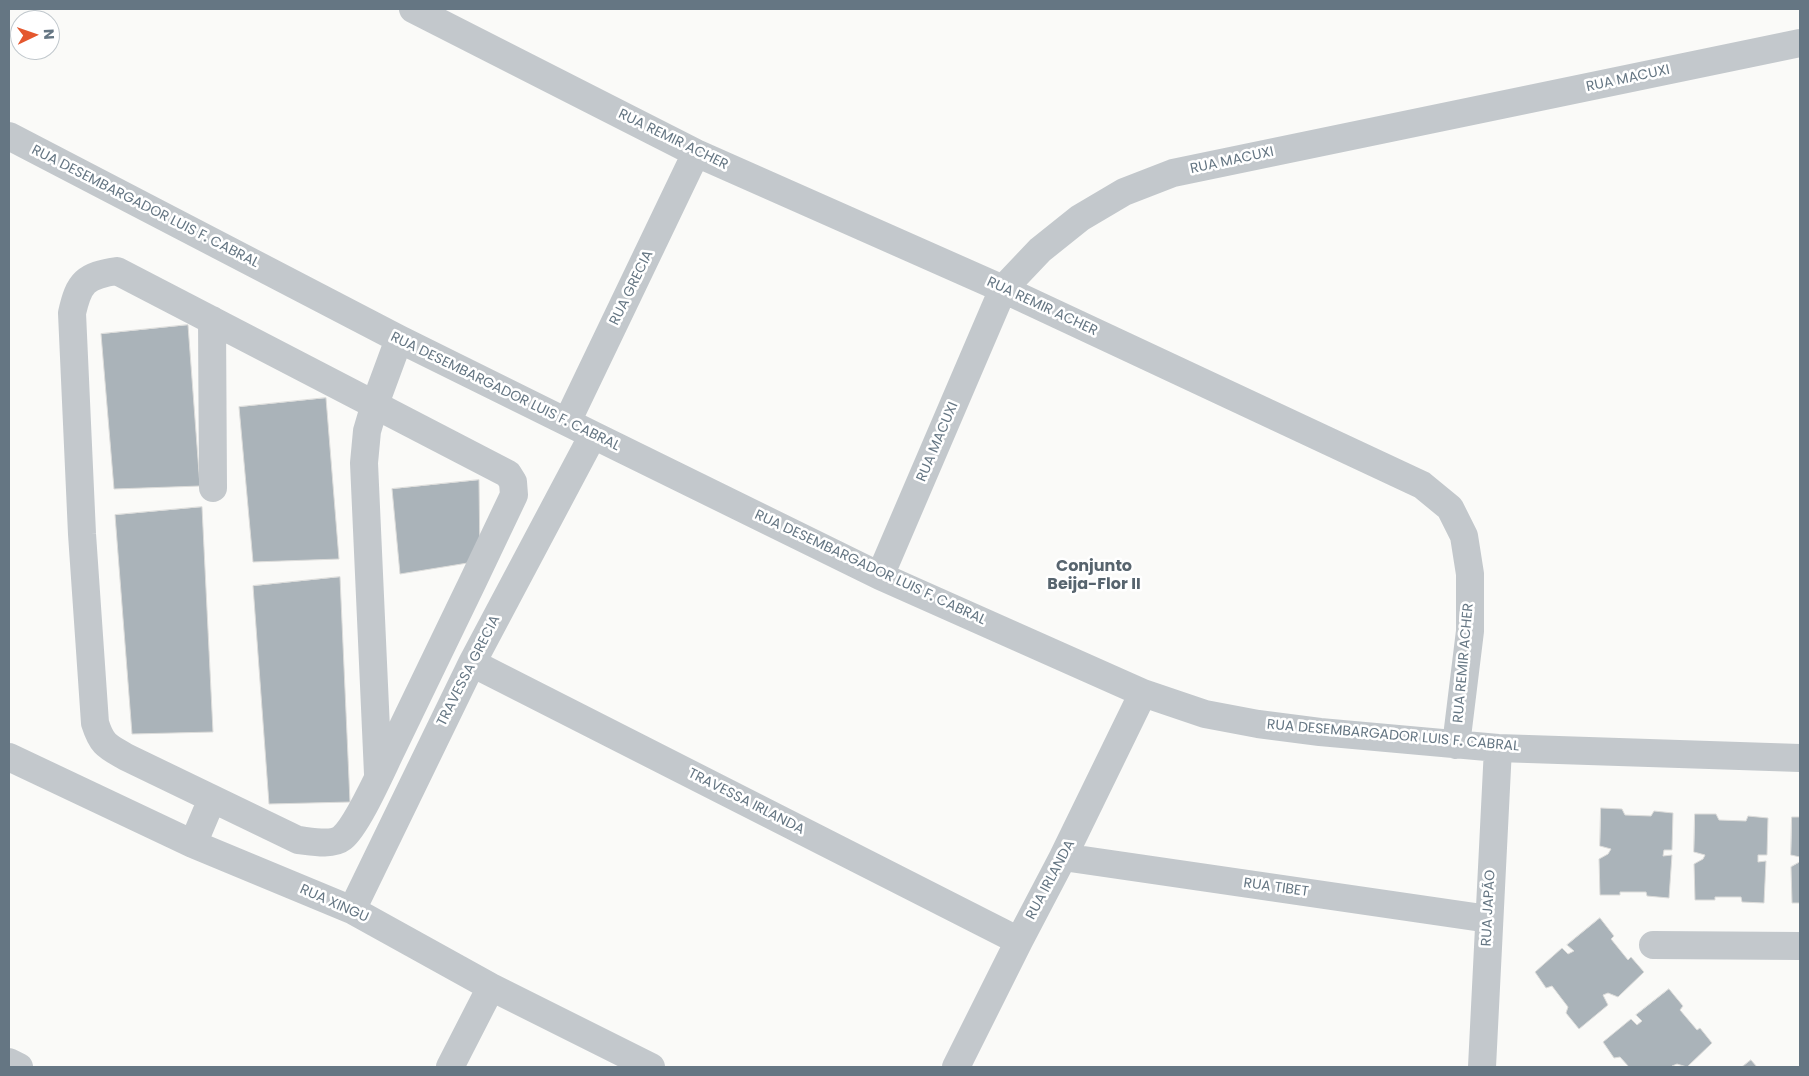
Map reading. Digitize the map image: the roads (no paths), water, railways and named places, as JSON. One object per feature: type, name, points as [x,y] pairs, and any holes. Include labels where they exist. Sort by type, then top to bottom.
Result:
[{"type":"street","name":"RUA REMIR ACHER","points":[[412,9],[696,153],[1003,289],[1422,485],[1450,508],[1464,536],[1470,574],[1470,631],[1456,745]]},
{"type":"street","name":"RUA MACUXI","points":[[880,576],[1003,289],[1040,250],[1080,218],[1124,192],[1173,174],[1800,43]]},
{"type":"street","name":"RUA DESEMBARGADOR LUIS F. CABRAL","points":[[9,136],[398,339],[880,576],[1144,693],[1205,714],[1258,724],[1320,732],[1498,748],[1800,758]]},
{"type":"street","name":"RUA GRECIA","points":[[567,422],[696,153]]},
{"type":"street","points":[[117,271],[375,404],[508,474],[513,482],[514,496],[378,778],[352,827],[341,839],[322,843],[298,840],[106,746],[99,735],[95,723],[82,534],[72,313],[77,291],[87,281],[102,273],[117,271]]},
{"type":"street","points":[[212,320],[213,488]]},
{"type":"street","points":[[378,778],[364,463],[367,431],[398,339]]},
{"type":"street","name":"TRAVESSA GRECIA","points":[[352,910],[472,663],[593,435]]},
{"type":"street","name":"TRAVESSA IRLANDA","points":[[472,663],[1019,941]]},
{"type":"street","name":"RUA IRLANDA","points":[[956,1067],[1019,941],[1064,857],[1144,693]]},
{"type":"street","name":"RUA JAPÃO","points":[[1482,1067],[1498,748]]},
{"type":"street","name":"RUA XINGU","points":[[9,757],[193,844],[352,910],[491,987],[651,1067]]},
{"type":"street","points":[[193,844],[212,799]]},
{"type":"street","name":"RUA TIBET","points":[[1064,857],[1489,919]]},
{"type":"street","points":[[1653,945],[1800,946]]},
{"type":"street","points":[[450,1067],[491,987]]},
{"type":"street","points":[[9,1062],[19,1067]]},
{"type":"district","name":"Conjunto Beija-Flor II","points":[[1094,576]]}]
